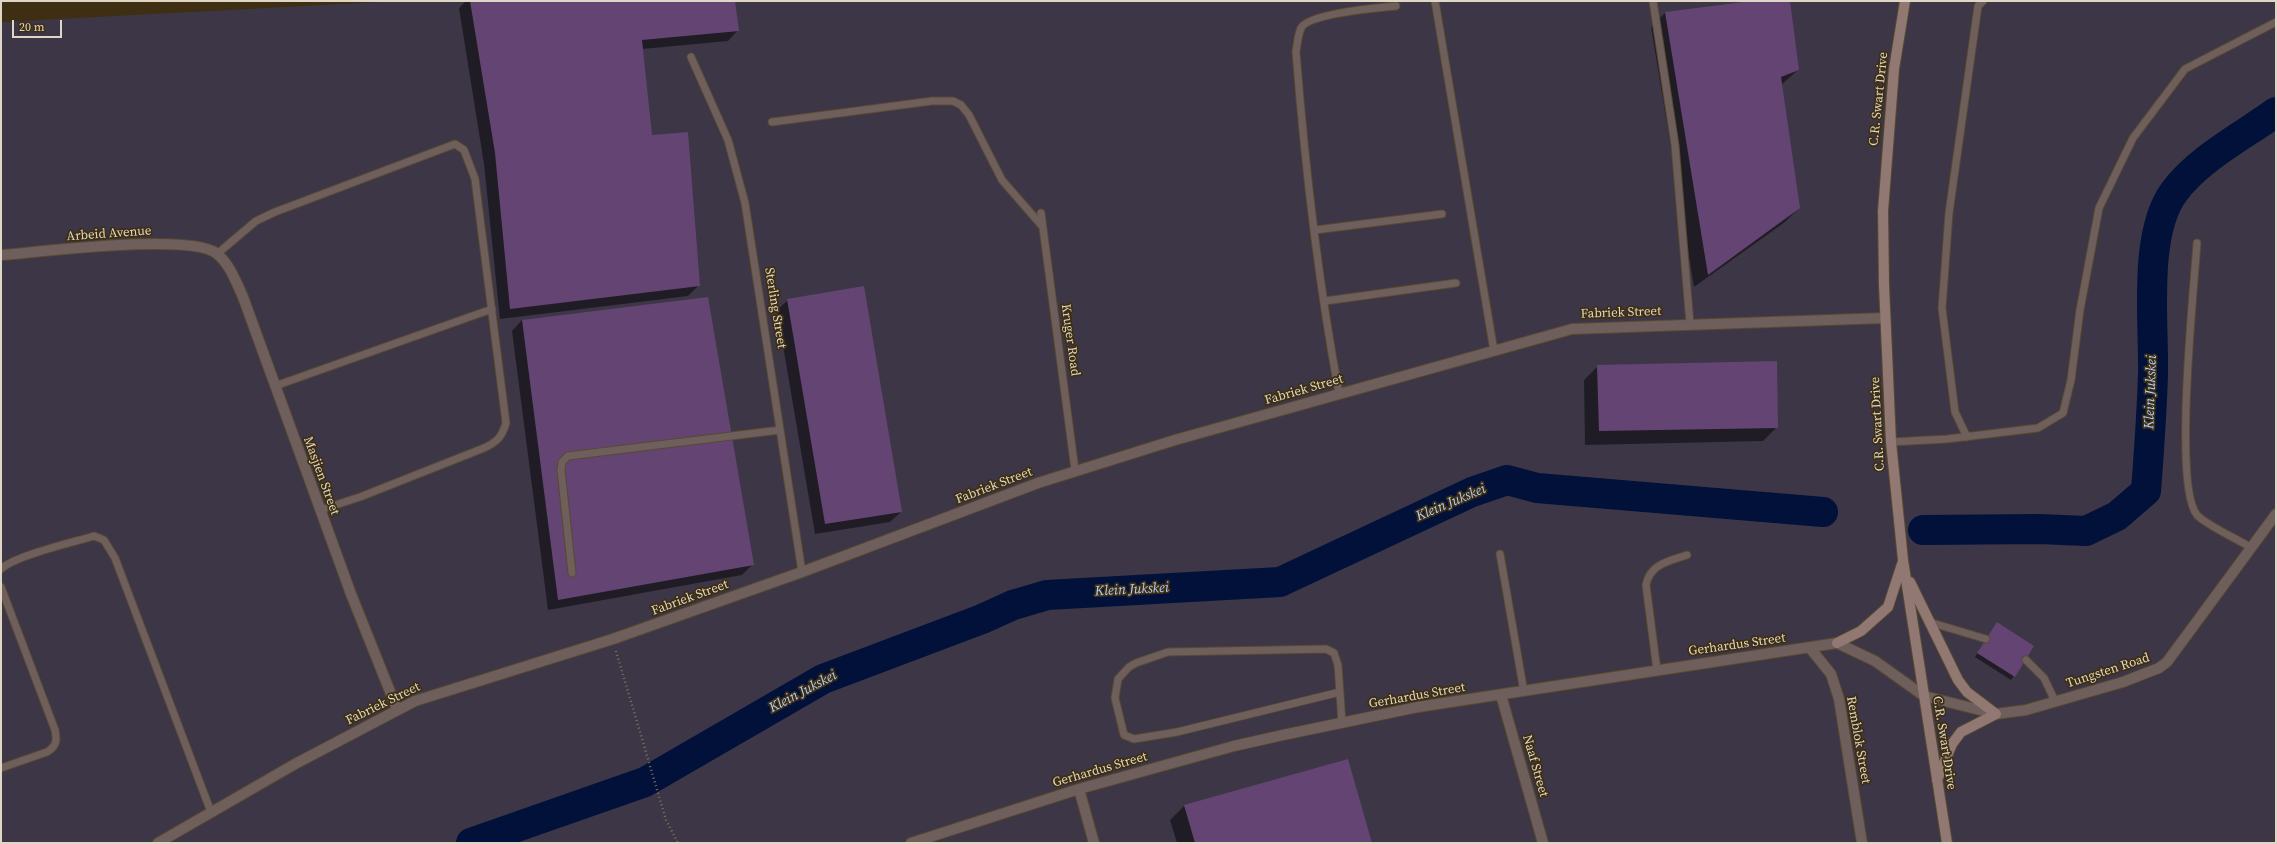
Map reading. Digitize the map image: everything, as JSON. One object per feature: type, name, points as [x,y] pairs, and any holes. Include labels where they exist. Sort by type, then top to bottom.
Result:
[{"type":"street","name":"C.R. Swart Drive","points":[[1905,1],[1894,69],[1883,211],[1885,318],[1891,442],[1903,560],[1948,843]]},
{"type":"street","name":"Arbeid Avenue","points":[[1,255],[149,244],[199,246],[217,254]]},
{"type":"street","name":"Masjien Street","points":[[217,254],[227,265],[235,281],[372,652],[397,709]]},
{"type":"street","name":"Fabriek Street","points":[[158,843],[397,709],[452,688],[613,639],[802,572],[1075,470],[1340,393],[1572,329],[1885,318]]},
{"type":"street","name":"Tungsten Road","points":[[1924,696],[1996,714],[2026,710],[2123,682],[2159,668],[2167,662],[2276,514]]},
{"type":"street","points":[[1837,642],[1861,632],[1888,607],[1903,560]]},
{"type":"street","points":[[1905,573],[1958,680],[1967,692],[1996,714],[1961,732],[1952,744],[1937,781]]},
{"type":"street","points":[[1837,642],[1875,661],[1924,696]]},
{"type":"street","name":"Gerhardus Street","points":[[911,843],[1079,789],[1234,746],[1342,722],[1418,707],[1810,648],[1837,642]]},
{"type":"street","name":"Remblok Street","points":[[1810,648],[1831,674],[1840,699],[1862,843]]},
{"type":"street","name":"Naaf Street","points":[[1501,695],[1543,843]]},
{"type":"street","points":[[1079,789],[1094,843]]},
{"type":"lane","points":[[1436,1],[1494,351]]},
{"type":"lane","points":[[1654,1],[1675,145],[1690,324]]},
{"type":"lane","points":[[1967,437],[1955,412],[1942,308],[1949,213],[1978,6],[1983,1]]},
{"type":"lane","points":[[1340,393],[1315,230],[1296,52],[1301,27],[1309,22],[1322,17],[1396,6]]},
{"type":"lane","points":[[1891,442],[1967,437],[2038,428],[2063,413],[2071,380],[2080,310],[2099,208],[2133,138],[2185,69],[2276,22]]},
{"type":"lane","name":"Sterling Street","points":[[691,57],[728,140],[745,203],[802,572]]},
{"type":"lane","points":[[772,122],[932,100],[953,101],[960,105],[969,115],[1002,180],[1042,226]]},
{"type":"lane","points":[[217,254],[256,221],[275,212],[455,144],[464,150],[475,179],[506,423],[503,435],[495,443],[484,448],[320,510]]},
{"type":"lane","name":"Kruger Road","points":[[1041,213],[1075,470]]},
{"type":"lane","points":[[1315,230],[1442,214]]},
{"type":"lane","points":[[2197,243],[2186,405],[2185,450],[2190,502],[2197,515],[2252,548]]},
{"type":"lane","points":[[1325,301],[1456,283]]},
{"type":"lane","points":[[275,386],[492,309]]},
{"type":"lane","points":[[572,573],[561,470],[562,462],[568,456],[780,430]]},
{"type":"lane","points":[[1,569],[24,558],[94,536],[104,540],[115,558],[211,812]]},
{"type":"lane","points":[[1500,554],[1524,692]]},
{"type":"lane","points":[[1657,670],[1646,585],[1647,578],[1657,566],[1687,555]]},
{"type":"lane","points":[[1,587],[55,730],[57,740],[53,748],[47,752],[1,768]]},
{"type":"lane","points":[[1929,622],[1986,639]]},
{"type":"lane","points":[[1340,692],[1177,732],[1134,739],[1124,735],[1115,698],[1118,680],[1129,667],[1136,663],[1168,652],[1314,648],[1330,650],[1334,653],[1338,665],[1340,692],[1342,722]]},
{"type":"lane","points":[[2026,660],[2044,678],[2055,701]]},
{"type":"path","points":[[613,639],[666,820],[678,843]]},
{"type":"shaded area","points":[[398,1],[2276,1],[2276,843],[1,843],[1,22]]},
{"type":"building","points":[[470,1],[735,1],[739,31],[642,40],[652,135],[688,132],[700,286],[510,309],[495,153]]},
{"type":"building","points":[[1751,1],[1790,1],[1799,70],[1781,77],[1800,208],[1708,275],[1665,12]]},
{"type":"building","points":[[864,286],[902,512],[825,524],[787,299]]},
{"type":"building","points":[[708,297],[754,565],[558,600],[522,320]]},
{"type":"building","points":[[1777,361],[1778,428],[1599,431],[1597,365]]},
{"type":"building","points":[[1997,622],[2034,646],[2015,677],[1977,653]]},
{"type":"building","points":[[1348,759],[1372,843],[1195,843],[1184,805]]},
{"type":"waterway","name":"Klein Jukskei","points":[[1923,530],[2040,529],[2086,531],[2117,516],[2146,491],[2153,373],[2152,279],[2154,254],[2164,210],[2174,192],[2195,169],[2276,112]]},
{"type":"waterway","name":"Klein Jukskei","points":[[471,843],[645,782],[823,679],[982,619],[1013,605],[1047,595],[1280,582],[1472,492],[1507,480],[1537,488],[1823,512]]}]
